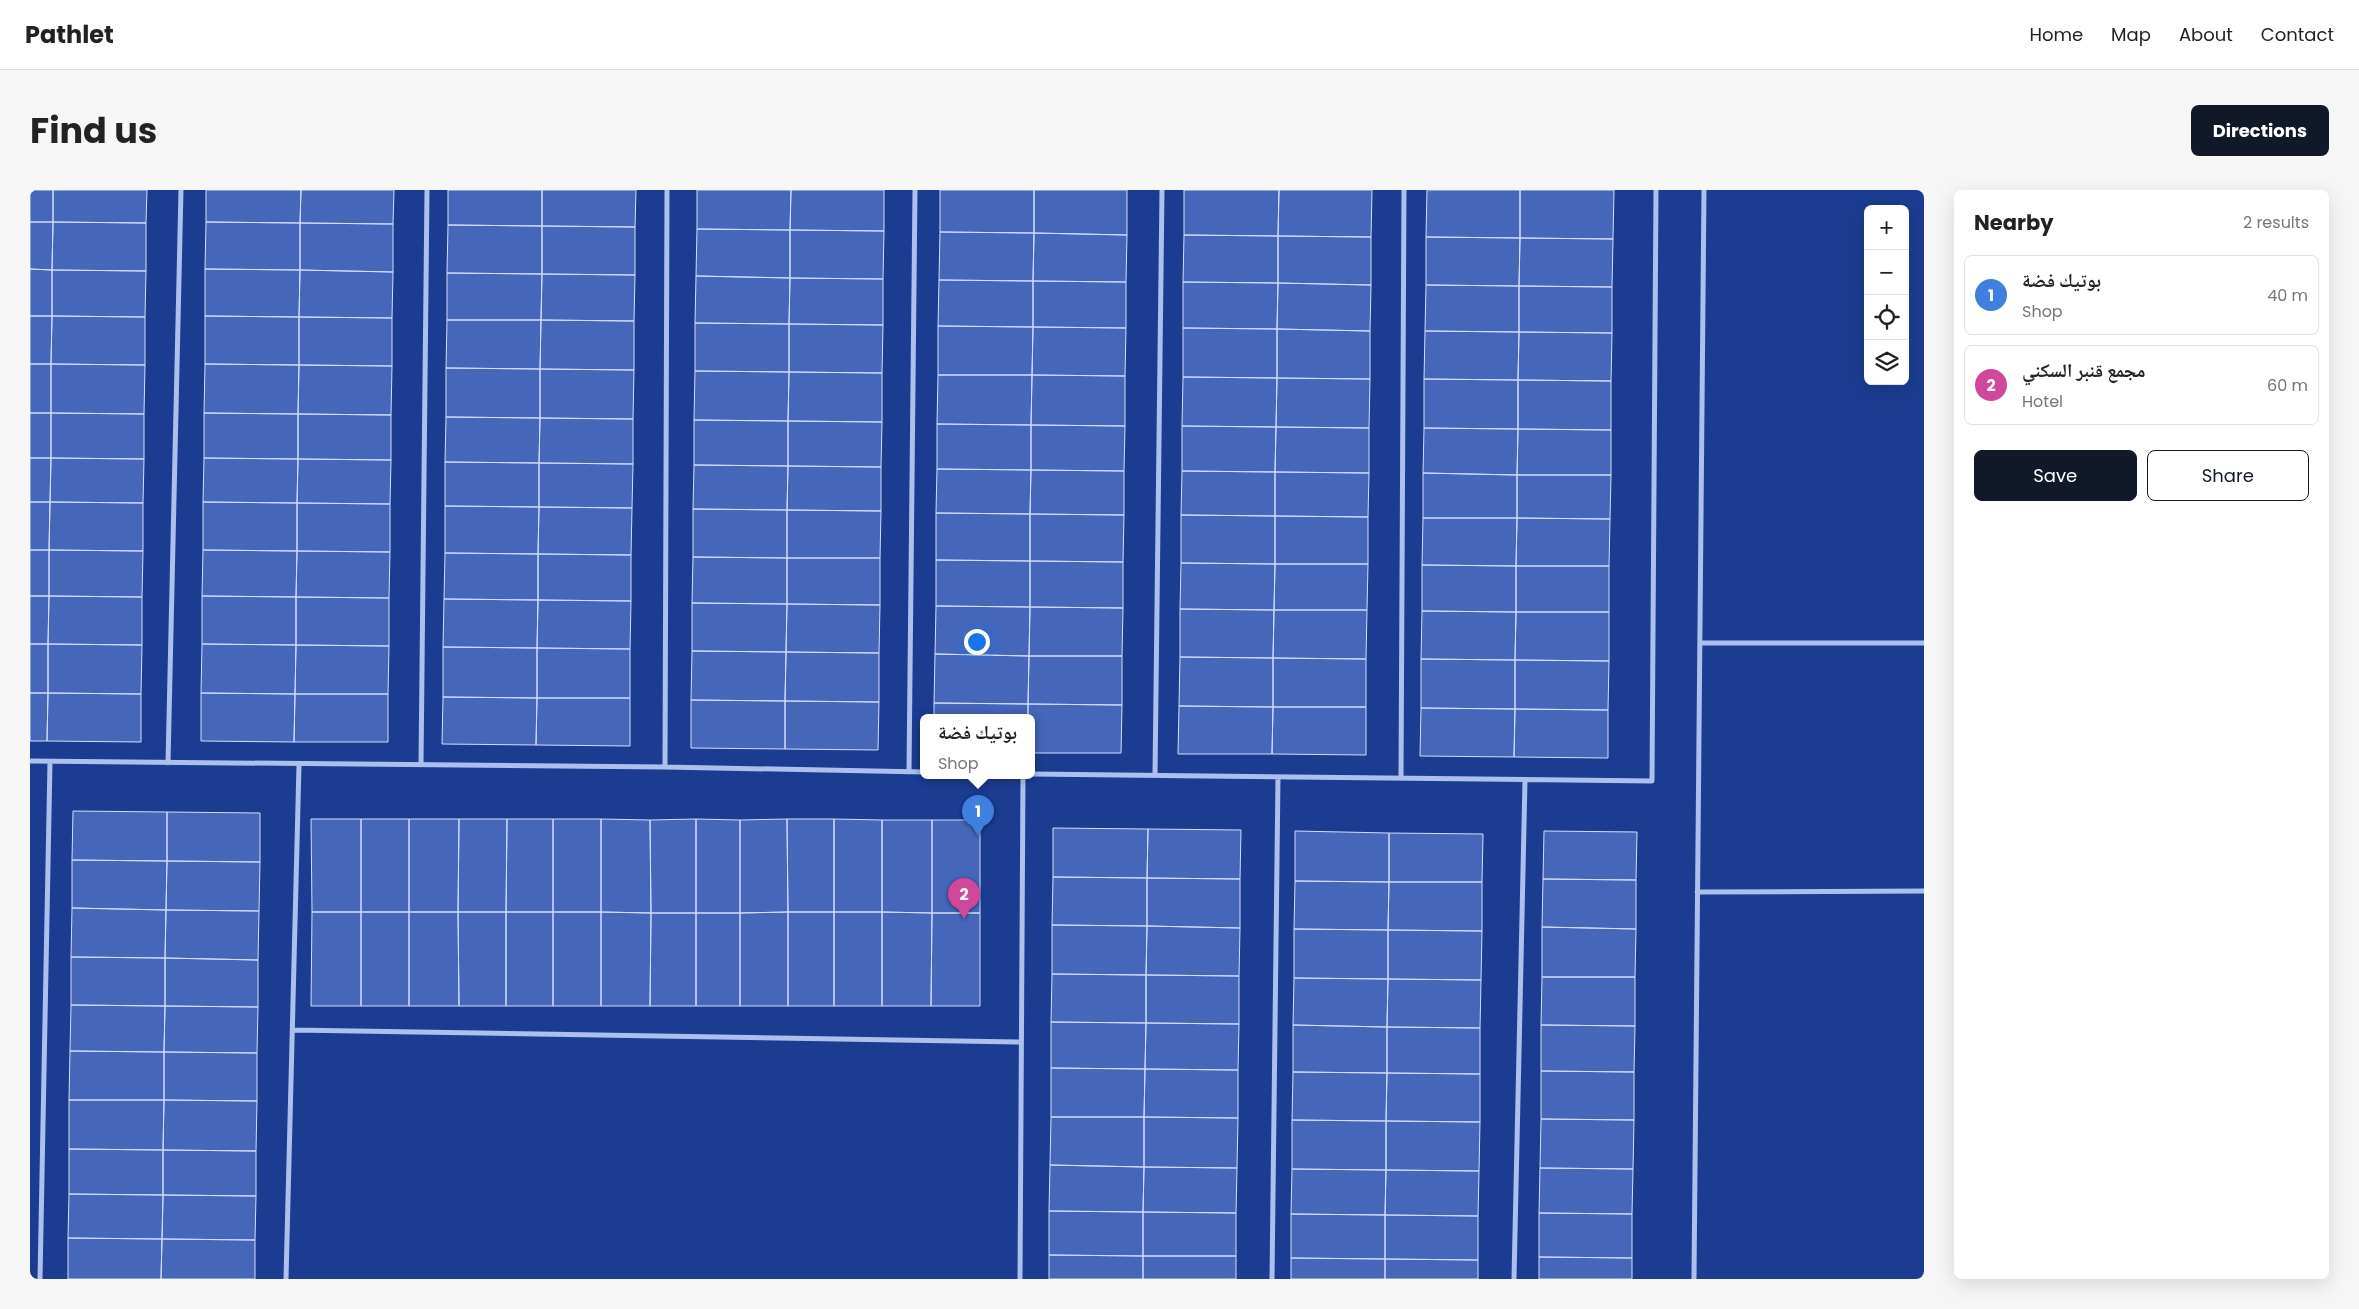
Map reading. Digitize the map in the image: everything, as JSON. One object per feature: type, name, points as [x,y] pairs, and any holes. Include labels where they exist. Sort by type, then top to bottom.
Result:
[{"type":"street","points":[[168,763],[181,190]]},
{"type":"street","points":[[421,765],[427,190]]},
{"type":"street","points":[[665,767],[667,190]]},
{"type":"street","points":[[909,772],[915,190]]},
{"type":"street","points":[[1155,775],[1162,190]]},
{"type":"street","points":[[1401,778],[1404,190]]},
{"type":"street","points":[[1035,774],[1652,781],[1656,190]]},
{"type":"street","points":[[1694,1279],[1704,190]]},
{"type":"street","points":[[1700,643],[1924,643]]},
{"type":"street","points":[[30,761],[665,767],[920,772]]},
{"type":"street","points":[[40,1279],[50,762]]},
{"type":"street","points":[[286,1279],[299,765]]},
{"type":"street","points":[[1272,1279],[1278,777]]},
{"type":"street","points":[[1020,1279],[1023,779]]},
{"type":"street","points":[[1514,1279],[1525,780]]},
{"type":"street","points":[[1697,892],[1924,891]]},
{"type":"street","points":[[292,1030],[1021,1042]]},
{"type":"building","points":[[30,190],[53,190],[53,222],[30,222]]},
{"type":"building","points":[[53,190],[147,190],[146,223],[53,222]]},
{"type":"building","points":[[206,190],[301,190],[300,223],[206,222]]},
{"type":"building","points":[[301,190],[394,190],[393,224],[300,223]]},
{"type":"building","points":[[448,190],[542,190],[542,226],[448,225]]},
{"type":"building","points":[[542,190],[636,190],[635,227],[542,226]]},
{"type":"building","points":[[697,190],[791,190],[790,230],[697,229]]},
{"type":"building","points":[[791,190],[884,190],[884,231],[790,230]]},
{"type":"building","points":[[940,190],[1034,190],[1034,233],[940,232]]},
{"type":"building","points":[[1034,190],[1127,190],[1127,235],[1034,233]]},
{"type":"building","points":[[1184,190],[1279,190],[1278,236],[1184,235]]},
{"type":"building","points":[[1279,190],[1372,190],[1371,237],[1278,236]]},
{"type":"building","points":[[1427,190],[1520,190],[1520,238],[1426,237]]},
{"type":"building","points":[[1520,190],[1614,190],[1613,239],[1520,238]]},
{"type":"building","points":[[30,222],[53,222],[52,270],[30,269]]},
{"type":"building","points":[[53,222],[146,223],[146,271],[52,270]]},
{"type":"building","points":[[206,222],[300,223],[300,270],[205,269]]},
{"type":"building","points":[[300,223],[393,224],[393,272],[300,270]]},
{"type":"building","points":[[448,225],[542,226],[542,274],[447,273]]},
{"type":"building","points":[[542,226],[635,227],[635,275],[542,274]]},
{"type":"building","points":[[697,229],[790,230],[790,278],[696,276]]},
{"type":"building","points":[[790,230],[884,231],[883,279],[790,278]]},
{"type":"building","points":[[940,232],[1034,233],[1033,281],[939,280]]},
{"type":"building","points":[[1034,233],[1127,235],[1126,282],[1033,281]]},
{"type":"building","points":[[1184,235],[1278,236],[1278,283],[1183,282]]},
{"type":"building","points":[[1278,236],[1371,237],[1371,285],[1278,283]]},
{"type":"building","points":[[1426,237],[1520,238],[1519,286],[1426,285]]},
{"type":"building","points":[[1520,238],[1613,239],[1612,287],[1519,286]]},
{"type":"building","points":[[30,269],[52,270],[52,316],[30,316]]},
{"type":"building","points":[[205,269],[300,270],[299,317],[205,316]]},
{"type":"building","points":[[52,270],[146,271],[145,317],[52,316]]},
{"type":"building","points":[[300,270],[393,272],[392,318],[299,317]]},
{"type":"building","points":[[447,273],[542,274],[541,320],[447,320]]},
{"type":"building","points":[[542,274],[635,275],[634,321],[541,320]]},
{"type":"building","points":[[696,276],[790,278],[789,324],[695,323]]},
{"type":"building","points":[[790,278],[883,279],[883,325],[789,324]]},
{"type":"building","points":[[939,280],[1033,281],[1033,327],[938,326]]},
{"type":"building","points":[[1033,281],[1126,282],[1126,328],[1033,327]]},
{"type":"building","points":[[1183,282],[1278,283],[1277,329],[1183,328]]},
{"type":"building","points":[[1278,283],[1371,285],[1370,331],[1277,329]]},
{"type":"building","points":[[1426,285],[1519,286],[1519,332],[1425,331]]},
{"type":"building","points":[[1519,286],[1612,287],[1612,333],[1519,332]]},
{"type":"building","points":[[30,316],[52,316],[51,364],[30,364]]},
{"type":"building","points":[[52,316],[145,317],[145,365],[51,364]]},
{"type":"building","points":[[205,316],[299,317],[299,365],[205,364]]},
{"type":"building","points":[[299,317],[392,318],[392,366],[299,365]]},
{"type":"building","points":[[447,320],[541,320],[540,369],[446,368]]},
{"type":"building","points":[[541,320],[634,321],[634,370],[540,369]]},
{"type":"building","points":[[695,323],[789,324],[789,372],[695,371]]},
{"type":"building","points":[[789,324],[883,325],[882,373],[789,372]]},
{"type":"building","points":[[938,326],[1033,327],[1032,375],[938,375]]},
{"type":"building","points":[[1033,327],[1126,328],[1125,376],[1032,375]]},
{"type":"building","points":[[1183,328],[1277,329],[1277,378],[1183,377]]},
{"type":"building","points":[[1277,329],[1370,331],[1370,379],[1277,378]]},
{"type":"building","points":[[1425,331],[1519,332],[1518,380],[1424,379]]},
{"type":"building","points":[[1519,332],[1612,333],[1611,381],[1518,380]]},
{"type":"building","points":[[30,364],[51,364],[51,413],[30,413]]},
{"type":"building","points":[[51,364],[145,365],[144,414],[51,413]]},
{"type":"building","points":[[205,364],[299,365],[298,414],[204,413]]},
{"type":"building","points":[[299,365],[392,366],[391,415],[298,414]]},
{"type":"building","points":[[446,368],[540,369],[540,418],[446,417]]},
{"type":"building","points":[[540,369],[634,370],[633,419],[540,418]]},
{"type":"building","points":[[695,371],[789,372],[788,421],[694,420]]},
{"type":"building","points":[[789,372],[882,373],[882,422],[788,421]]},
{"type":"building","points":[[938,375],[1032,375],[1031,425],[937,424]]},
{"type":"building","points":[[1032,375],[1125,376],[1125,426],[1031,425]]},
{"type":"building","points":[[1183,377],[1277,378],[1276,427],[1182,426]]},
{"type":"building","points":[[1277,378],[1370,379],[1369,428],[1276,427]]},
{"type":"building","points":[[1424,379],[1518,380],[1518,429],[1424,428]]},
{"type":"building","points":[[1518,380],[1611,381],[1611,430],[1518,429]]},
{"type":"building","points":[[30,413],[51,413],[51,458],[30,458]]},
{"type":"building","points":[[51,413],[144,414],[144,459],[51,458]]},
{"type":"building","points":[[204,413],[298,414],[298,459],[204,458]]},
{"type":"building","points":[[298,414],[391,415],[391,460],[298,459]]},
{"type":"building","points":[[446,417],[540,418],[539,463],[445,462]]},
{"type":"building","points":[[540,418],[633,419],[633,464],[539,463]]},
{"type":"building","points":[[694,420],[788,421],[788,466],[694,465]]},
{"type":"building","points":[[788,421],[882,422],[881,467],[788,466]]},
{"type":"building","points":[[937,424],[1031,425],[1031,470],[937,469]]},
{"type":"building","points":[[1031,425],[1125,426],[1124,471],[1031,470]]},
{"type":"building","points":[[1182,426],[1276,427],[1275,472],[1182,471]]},
{"type":"building","points":[[1276,427],[1369,428],[1369,473],[1275,472]]},
{"type":"building","points":[[1424,428],[1518,429],[1517,475],[1423,473]]},
{"type":"building","points":[[1518,429],[1611,430],[1611,475],[1517,475]]},
{"type":"building","points":[[30,458],[51,458],[50,502],[30,502]]},
{"type":"building","points":[[51,458],[144,459],[143,503],[50,502]]},
{"type":"building","points":[[204,458],[298,459],[297,503],[203,502]]},
{"type":"building","points":[[298,459],[391,460],[390,504],[297,503]]},
{"type":"building","points":[[445,462],[539,463],[539,507],[445,506]]},
{"type":"building","points":[[539,463],[633,464],[632,508],[539,507]]},
{"type":"building","points":[[694,465],[788,466],[787,510],[693,509]]},
{"type":"building","points":[[788,466],[881,467],[881,511],[787,510]]},
{"type":"building","points":[[937,469],[1031,470],[1030,514],[936,513]]},
{"type":"building","points":[[1031,470],[1124,471],[1124,515],[1030,514]]},
{"type":"building","points":[[1182,471],[1275,472],[1275,516],[1181,515]]},
{"type":"building","points":[[1275,472],[1369,473],[1368,517],[1275,516]]},
{"type":"building","points":[[1423,473],[1517,475],[1517,518],[1423,518]]},
{"type":"building","points":[[1517,475],[1611,475],[1610,519],[1517,518]]},
{"type":"building","points":[[30,502],[50,502],[49,550],[30,550]]},
{"type":"building","points":[[50,502],[143,503],[143,551],[49,550]]},
{"type":"building","points":[[203,502],[297,503],[297,551],[203,550]]},
{"type":"building","points":[[297,503],[390,504],[390,552],[297,551]]},
{"type":"building","points":[[445,506],[539,507],[538,554],[445,553]]},
{"type":"building","points":[[539,507],[632,508],[631,555],[538,554]]},
{"type":"building","points":[[693,509],[787,510],[787,558],[693,557]]},
{"type":"building","points":[[787,510],[881,511],[880,558],[787,558]]},
{"type":"building","points":[[936,513],[1030,514],[1030,561],[936,560]]},
{"type":"building","points":[[1030,514],[1124,515],[1123,562],[1030,561]]},
{"type":"building","points":[[1181,515],[1275,516],[1275,564],[1181,563]]},
{"type":"building","points":[[1275,516],[1368,517],[1368,564],[1275,564]]},
{"type":"building","points":[[1423,518],[1517,518],[1516,566],[1422,565]]},
{"type":"building","points":[[1517,518],[1610,519],[1609,566],[1516,566]]},
{"type":"building","points":[[30,550],[49,550],[49,596],[30,596]]},
{"type":"building","points":[[49,550],[143,551],[142,597],[49,596]]},
{"type":"building","points":[[203,550],[297,551],[296,597],[202,596]]},
{"type":"building","points":[[297,551],[390,552],[389,598],[296,597]]},
{"type":"building","points":[[445,553],[538,554],[538,600],[444,599]]},
{"type":"building","points":[[538,554],[631,555],[631,601],[538,600]]},
{"type":"building","points":[[693,557],[787,558],[787,604],[692,603]]},
{"type":"building","points":[[787,558],[880,558],[880,605],[787,604]]},
{"type":"building","points":[[936,560],[1030,561],[1030,607],[936,606]]},
{"type":"building","points":[[1030,561],[1123,562],[1123,608],[1030,607]]},
{"type":"building","points":[[1181,563],[1275,564],[1274,610],[1180,609]]},
{"type":"building","points":[[1275,564],[1368,564],[1367,610],[1274,610]]},
{"type":"building","points":[[1422,565],[1516,566],[1516,612],[1422,611]]},
{"type":"building","points":[[1516,566],[1609,566],[1609,612],[1516,612]]},
{"type":"building","points":[[30,596],[49,596],[48,644],[30,644]]},
{"type":"building","points":[[49,596],[142,597],[142,645],[48,644]]},
{"type":"building","points":[[202,596],[296,597],[296,645],[202,644]]},
{"type":"building","points":[[296,597],[389,598],[389,646],[296,645]]},
{"type":"building","points":[[444,599],[538,600],[537,648],[443,647]]},
{"type":"building","points":[[538,600],[631,601],[630,649],[537,648]]},
{"type":"building","points":[[692,603],[787,604],[786,652],[692,651]]},
{"type":"building","points":[[787,604],[880,605],[879,653],[786,652]]},
{"type":"building","points":[[936,606],[1030,607],[1029,656],[935,654]]},
{"type":"building","points":[[1030,607],[1123,608],[1122,656],[1029,656]]},
{"type":"building","points":[[1180,609],[1274,610],[1273,658],[1180,657]]},
{"type":"building","points":[[1274,610],[1367,610],[1366,659],[1273,658]]},
{"type":"building","points":[[1422,611],[1516,612],[1515,660],[1421,659]]},
{"type":"building","points":[[1516,612],[1609,612],[1609,661],[1515,660]]},
{"type":"building","points":[[30,644],[48,644],[48,693],[30,693]]},
{"type":"building","points":[[48,644],[142,645],[141,694],[48,693]]},
{"type":"building","points":[[202,644],[296,645],[295,694],[201,693]]},
{"type":"building","points":[[296,645],[389,646],[388,694],[295,694]]},
{"type":"building","points":[[443,647],[537,648],[537,698],[443,697]]},
{"type":"building","points":[[537,648],[630,649],[630,698],[537,698]]},
{"type":"building","points":[[692,651],[786,652],[785,701],[691,700]]},
{"type":"building","points":[[786,652],[879,653],[879,702],[785,701]]},
{"type":"building","points":[[935,654],[1029,656],[1028,704],[934,703]]},
{"type":"building","points":[[1029,656],[1122,656],[1122,705],[1028,704]]},
{"type":"building","points":[[1180,657],[1273,658],[1273,707],[1179,706]]},
{"type":"building","points":[[1273,658],[1366,659],[1366,707],[1273,707]]},
{"type":"building","points":[[1421,659],[1515,660],[1515,709],[1421,708]]},
{"type":"building","points":[[1515,660],[1609,661],[1608,710],[1515,709]]},
{"type":"building","points":[[30,693],[48,693],[47,741],[30,741]]},
{"type":"building","points":[[48,693],[141,694],[141,742],[47,741]]},
{"type":"building","points":[[201,693],[295,694],[294,742],[201,741]]},
{"type":"building","points":[[295,694],[388,694],[388,742],[294,742]]},
{"type":"building","points":[[443,697],[537,698],[536,745],[442,744]]},
{"type":"building","points":[[537,698],[630,698],[630,746],[536,745]]},
{"type":"building","points":[[691,700],[785,701],[785,749],[691,748]]},
{"type":"building","points":[[785,701],[879,702],[878,750],[785,749]]},
{"type":"building","points":[[934,703],[1028,704],[1028,714],[934,714]]},
{"type":"building","points":[[1028,704],[1122,705],[1121,753],[1035,753],[1035,714],[1028,714]]},
{"type":"building","points":[[1179,706],[1273,707],[1272,754],[1178,754]]},
{"type":"building","points":[[1273,707],[1366,707],[1366,755],[1272,754]]},
{"type":"building","points":[[1421,708],[1515,709],[1514,757],[1420,756]]},
{"type":"building","points":[[1515,709],[1608,710],[1608,758],[1514,757]]},
{"type":"building","points":[[73,811],[167,812],[167,861],[72,860]]},
{"type":"building","points":[[167,812],[260,813],[260,862],[167,861]]},
{"type":"building","points":[[311,819],[361,819],[361,912],[312,912]]},
{"type":"building","points":[[361,819],[409,819],[409,912],[361,912]]},
{"type":"building","points":[[409,819],[459,819],[458,912],[409,912]]},
{"type":"building","points":[[459,819],[507,819],[506,912],[458,912]]},
{"type":"building","points":[[507,819],[553,819],[553,912],[506,912]]},
{"type":"building","points":[[553,819],[601,819],[601,912],[553,912]]},
{"type":"building","points":[[601,819],[650,820],[651,913],[601,912]]},
{"type":"building","points":[[696,819],[696,913],[651,913],[650,820]]},
{"type":"building","points":[[696,819],[740,820],[740,913],[696,913]]},
{"type":"building","points":[[787,819],[788,912],[740,913],[740,820]]},
{"type":"building","points":[[787,819],[834,819],[834,912],[788,912]]},
{"type":"building","points":[[834,819],[882,820],[882,912],[834,912]]},
{"type":"building","points":[[882,820],[932,820],[932,913],[882,912]]},
{"type":"building","points":[[932,820],[980,820],[980,913],[932,913]]},
{"type":"building","points":[[1053,828],[1148,829],[1147,878],[1053,877]]},
{"type":"building","points":[[1148,829],[1241,830],[1240,879],[1147,878]]},
{"type":"building","points":[[1295,831],[1389,833],[1389,882],[1295,881]]},
{"type":"building","points":[[1544,831],[1637,832],[1636,880],[1543,879]]},
{"type":"building","points":[[1389,833],[1483,834],[1482,882],[1389,882]]},
{"type":"building","points":[[72,860],[167,861],[166,910],[72,908]]},
{"type":"building","points":[[167,861],[260,862],[259,911],[166,910]]},
{"type":"building","points":[[1053,877],[1147,878],[1147,926],[1052,925]]},
{"type":"building","points":[[1147,878],[1240,879],[1240,928],[1147,926]]},
{"type":"building","points":[[1543,879],[1636,880],[1636,929],[1542,927]]},
{"type":"building","points":[[1295,881],[1389,882],[1388,930],[1294,929]]},
{"type":"building","points":[[1389,882],[1482,882],[1482,931],[1388,930]]},
{"type":"building","points":[[72,908],[166,910],[165,958],[71,957]]},
{"type":"building","points":[[166,910],[259,911],[258,960],[165,958]]},
{"type":"building","points":[[312,912],[361,912],[361,1006],[311,1006]]},
{"type":"building","points":[[361,912],[409,912],[409,1006],[361,1006]]},
{"type":"building","points":[[409,912],[458,912],[459,1006],[409,1006]]},
{"type":"building","points":[[458,912],[506,912],[506,1006],[459,1006]]},
{"type":"building","points":[[506,912],[553,912],[553,1006],[506,1006]]},
{"type":"building","points":[[553,912],[601,912],[601,1006],[553,1006]]},
{"type":"building","points":[[601,912],[651,913],[650,1006],[601,1006]]},
{"type":"building","points":[[788,912],[788,1006],[740,1006],[740,913]]},
{"type":"building","points":[[788,912],[834,912],[834,1006],[788,1006]]},
{"type":"building","points":[[834,912],[882,912],[882,1006],[834,1006]]},
{"type":"building","points":[[882,912],[932,913],[931,1006],[882,1006]]},
{"type":"building","points":[[651,913],[696,913],[696,1006],[650,1006]]},
{"type":"building","points":[[696,913],[740,913],[740,1006],[696,1006]]},
{"type":"building","points":[[932,913],[980,913],[980,1006],[931,1006]]},
{"type":"building","points":[[1052,925],[1147,926],[1146,975],[1052,974]]},
{"type":"building","points":[[1147,926],[1240,928],[1239,976],[1146,975]]},
{"type":"building","points":[[1542,927],[1636,929],[1635,977],[1542,977]]},
{"type":"building","points":[[1294,929],[1388,930],[1388,979],[1294,978]]},
{"type":"building","points":[[1388,930],[1482,931],[1481,980],[1388,979]]},
{"type":"building","points":[[71,957],[165,958],[165,1006],[71,1005]]},
{"type":"building","points":[[165,958],[258,960],[258,1007],[165,1006]]},
{"type":"building","points":[[1052,974],[1146,975],[1146,1023],[1051,1022]]},
{"type":"building","points":[[1146,975],[1239,976],[1239,1024],[1146,1023]]},
{"type":"building","points":[[1542,977],[1635,977],[1635,1026],[1541,1025]]},
{"type":"building","points":[[1294,978],[1388,979],[1387,1027],[1293,1025]]},
{"type":"building","points":[[1388,979],[1481,980],[1480,1028],[1387,1027]]},
{"type":"building","points":[[71,1005],[165,1006],[164,1052],[70,1051]]},
{"type":"building","points":[[165,1006],[258,1007],[257,1053],[164,1052]]},
{"type":"building","points":[[1051,1022],[1146,1023],[1145,1069],[1051,1068]]},
{"type":"building","points":[[1146,1023],[1239,1024],[1238,1070],[1145,1069]]},
{"type":"building","points":[[1293,1025],[1387,1027],[1387,1073],[1293,1072]]},
{"type":"building","points":[[1541,1025],[1635,1026],[1634,1072],[1541,1071]]},
{"type":"building","points":[[1387,1027],[1480,1028],[1480,1074],[1387,1073]]},
{"type":"building","points":[[70,1051],[164,1052],[164,1100],[69,1100]]},
{"type":"building","points":[[164,1052],[257,1053],[257,1101],[164,1100]]},
{"type":"building","points":[[1051,1068],[1145,1069],[1144,1117],[1051,1117]]},
{"type":"building","points":[[1145,1069],[1238,1070],[1238,1118],[1144,1117]]},
{"type":"building","points":[[1541,1071],[1634,1072],[1634,1120],[1541,1119]]},
{"type":"building","points":[[1293,1072],[1387,1073],[1386,1121],[1292,1120]]},
{"type":"building","points":[[1387,1073],[1480,1074],[1480,1122],[1386,1121]]},
{"type":"building","points":[[69,1100],[164,1100],[163,1150],[69,1149]]},
{"type":"building","points":[[164,1100],[257,1101],[256,1151],[163,1150]]},
{"type":"building","points":[[1051,1117],[1144,1117],[1144,1167],[1050,1165]]},
{"type":"building","points":[[1144,1117],[1238,1118],[1237,1168],[1144,1167]]},
{"type":"building","points":[[1541,1119],[1634,1120],[1633,1169],[1540,1168]]},
{"type":"building","points":[[1292,1120],[1386,1121],[1386,1170],[1292,1169]]},
{"type":"building","points":[[1386,1121],[1480,1122],[1479,1171],[1386,1170]]},
{"type":"building","points":[[69,1149],[163,1150],[163,1195],[69,1194]]},
{"type":"building","points":[[163,1150],[256,1151],[256,1196],[163,1195]]},
{"type":"building","points":[[1050,1165],[1144,1167],[1143,1212],[1049,1211]]},
{"type":"building","points":[[1144,1167],[1237,1168],[1236,1213],[1143,1212]]},
{"type":"building","points":[[1540,1168],[1633,1169],[1632,1214],[1539,1213]]},
{"type":"building","points":[[1292,1169],[1386,1170],[1385,1215],[1291,1214]]},
{"type":"building","points":[[1386,1170],[1479,1171],[1478,1216],[1385,1215]]},
{"type":"building","points":[[69,1194],[163,1195],[162,1239],[68,1238]]},
{"type":"building","points":[[163,1195],[256,1196],[255,1240],[162,1239]]},
{"type":"building","points":[[1049,1211],[1143,1212],[1143,1256],[1049,1255]]},
{"type":"building","points":[[1143,1212],[1236,1213],[1236,1256],[1143,1256]]},
{"type":"building","points":[[1539,1213],[1632,1214],[1632,1258],[1539,1257]]},
{"type":"building","points":[[1291,1214],[1385,1215],[1385,1259],[1291,1258]]},
{"type":"building","points":[[1385,1215],[1478,1216],[1478,1260],[1385,1259]]},
{"type":"building","points":[[68,1238],[162,1239],[161,1279],[68,1279]]},
{"type":"building","points":[[162,1239],[255,1240],[255,1279],[161,1279]]},
{"type":"building","points":[[1049,1255],[1143,1256],[1143,1279],[1049,1279]]},
{"type":"building","points":[[1143,1256],[1236,1256],[1236,1279],[1143,1279]]},
{"type":"building","points":[[1539,1257],[1632,1258],[1632,1279],[1539,1279]]},
{"type":"building","points":[[1291,1258],[1385,1259],[1385,1279],[1291,1279]]},
{"type":"building","points":[[1385,1259],[1478,1260],[1478,1279],[1385,1279]]},
{"type":"place","name":"بوتيك فضة","points":[[978,836]]},
{"type":"place","name":"مجمع قنبر السكني","points":[[964,919]]}]
